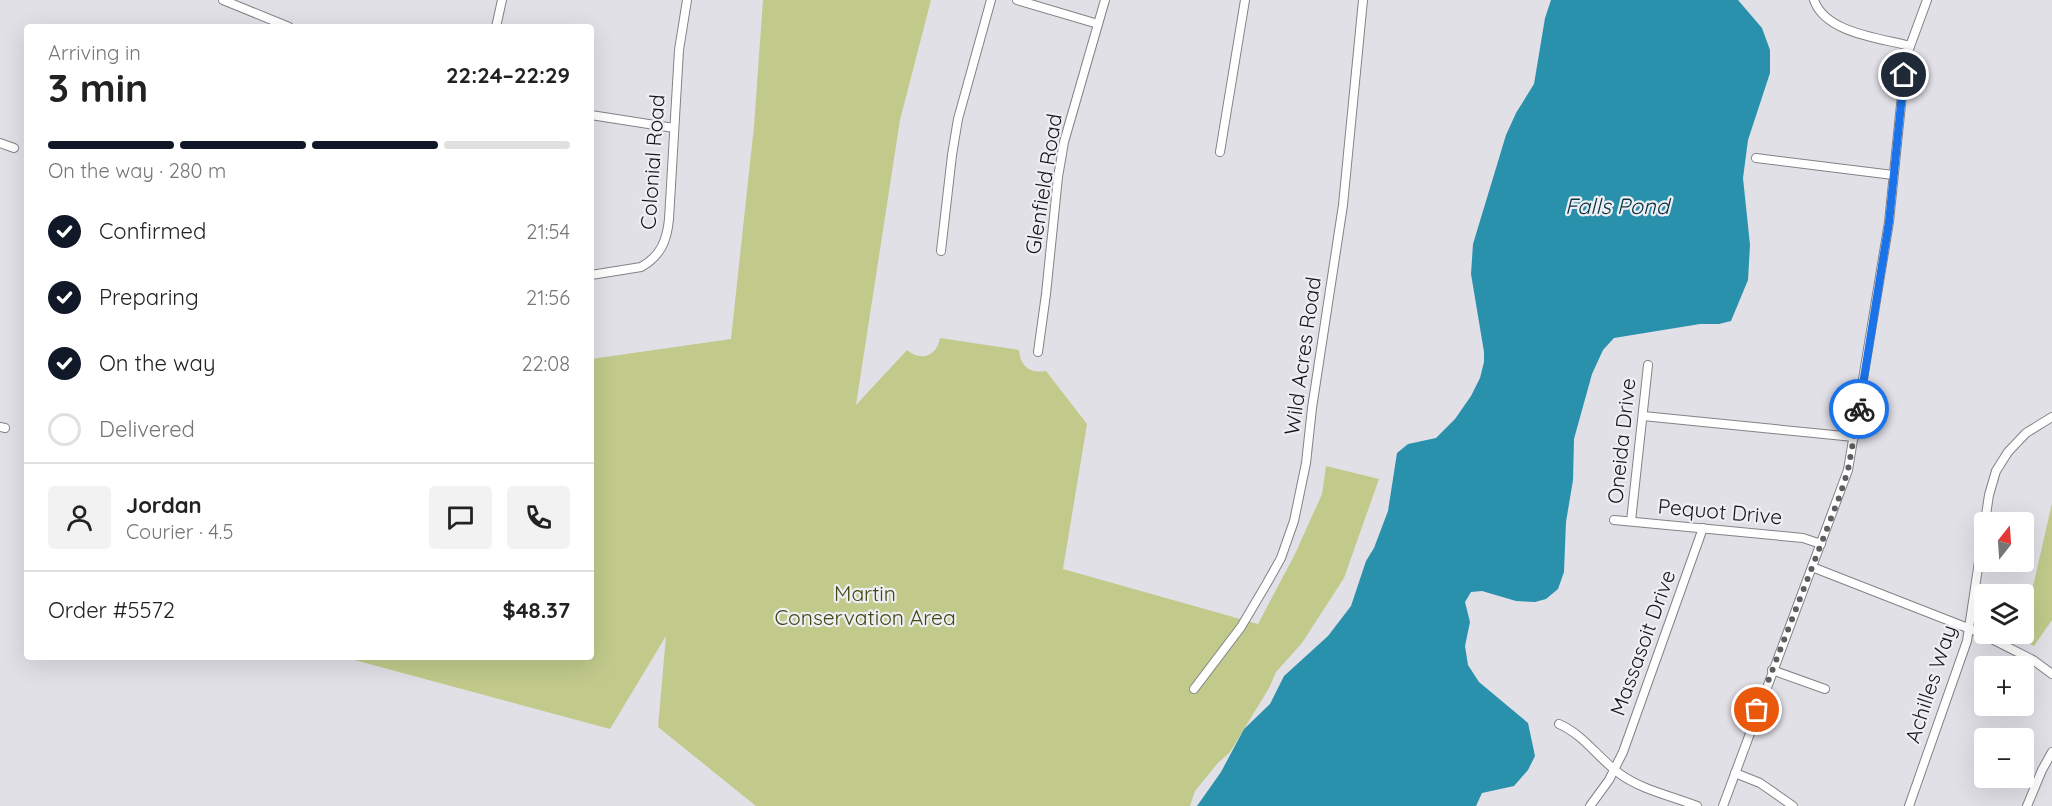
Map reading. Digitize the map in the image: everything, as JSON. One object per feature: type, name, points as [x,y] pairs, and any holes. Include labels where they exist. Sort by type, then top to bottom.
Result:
[{"type":"street","points":[[497,24],[502,0]]},
{"type":"street","points":[[941,251],[958,119],[991,0]]},
{"type":"street","points":[[1017,0],[1098,24]]},
{"type":"street","name":"Glenfield Road","points":[[1038,352],[1062,154],[1105,0]]},
{"type":"street","points":[[1220,152],[1245,0]]},
{"type":"street","name":"Wild Acres Road","points":[[1194,689],[1241,627],[1281,558],[1294,521],[1306,463],[1342,205],[1363,0]]},
{"type":"street","points":[[1814,0],[1823,17],[1834,25],[1910,46]]},
{"type":"street","points":[[1723,806],[1848,470],[1889,222],[1904,75],[1910,46],[1928,0]]},
{"type":"street","points":[[228,1],[282,24]]},
{"type":"street","name":"Colonial Road","points":[[594,275],[641,267],[649,263],[660,252],[668,231],[679,50],[685,1]]},
{"type":"street","points":[[594,115],[674,128]]},
{"type":"street","points":[[0,143],[14,148]]},
{"type":"street","points":[[1756,158],[1893,175]]},
{"type":"street","name":"Oneida Drive","points":[[1632,521],[1648,365]]},
{"type":"street","points":[[1643,416],[1854,437]]},
{"type":"street","name":"Achilles Way","points":[[1909,806],[1960,662],[1969,629],[1987,507],[1996,471],[2008,452],[2026,433],[2052,417]]},
{"type":"street","name":"Pequot Drive","points":[[1614,520],[1803,538],[1821,544]]},
{"type":"street","name":"Massasoit Drive","points":[[1590,806],[1615,769],[1623,752],[1703,528]]},
{"type":"street","points":[[1812,567],[2005,645],[2052,674]]},
{"type":"street","points":[[1772,670],[1825,689]]},
{"type":"street","points":[[1559,724],[1580,736],[1615,769],[1646,787],[1697,806]]},
{"type":"street","points":[[2027,806],[2052,752]]},
{"type":"street","points":[[1735,773],[1760,783],[1793,806]]},
{"type":"green space","name":"Martin Conservation Area","points":[[763,0],[931,0],[900,120],[856,405],[907,350],[918,356],[928,355],[936,349],[940,338],[1019,350],[1021,360],[1027,368],[1040,372],[1046,371],[1087,424],[1063,569],[1258,624],[1295,554],[1322,494],[1326,466],[1379,479],[1344,578],[1302,643],[1276,672],[1269,688],[1230,752],[1195,791],[1190,806],[756,806],[658,727],[666,636],[610,729],[354,660],[594,660],[594,359],[731,339],[754,126]]},
{"type":"green space","points":[[2052,503],[2052,620],[2034,646],[2030,644],[2034,644],[2034,584]]},
{"type":"water","name":"Falls Pond","points":[[1551,0],[1738,0],[1762,28],[1770,50],[1770,73],[1748,140],[1743,178],[1750,245],[1748,280],[1731,321],[1614,338],[1603,350],[1592,374],[1574,439],[1573,480],[1566,522],[1564,572],[1558,589],[1546,599],[1535,602],[1516,601],[1482,591],[1471,592],[1465,602],[1470,622],[1465,646],[1468,665],[1479,682],[1528,723],[1535,756],[1528,770],[1514,786],[1482,793],[1476,806],[1197,806],[1221,772],[1244,729],[1270,704],[1284,676],[1328,636],[1351,606],[1366,561],[1374,548],[1388,511],[1397,453],[1408,444],[1436,438],[1455,419],[1480,378],[1484,352],[1471,274],[1473,244],[1506,135],[1516,113],[1534,84],[1545,18]]},
{"type":"way so far","points":[[1757,710],[1840,495],[1848,470],[1859,409]]},
{"type":"route","points":[[1859,409],[1889,222],[1904,75]]}]
